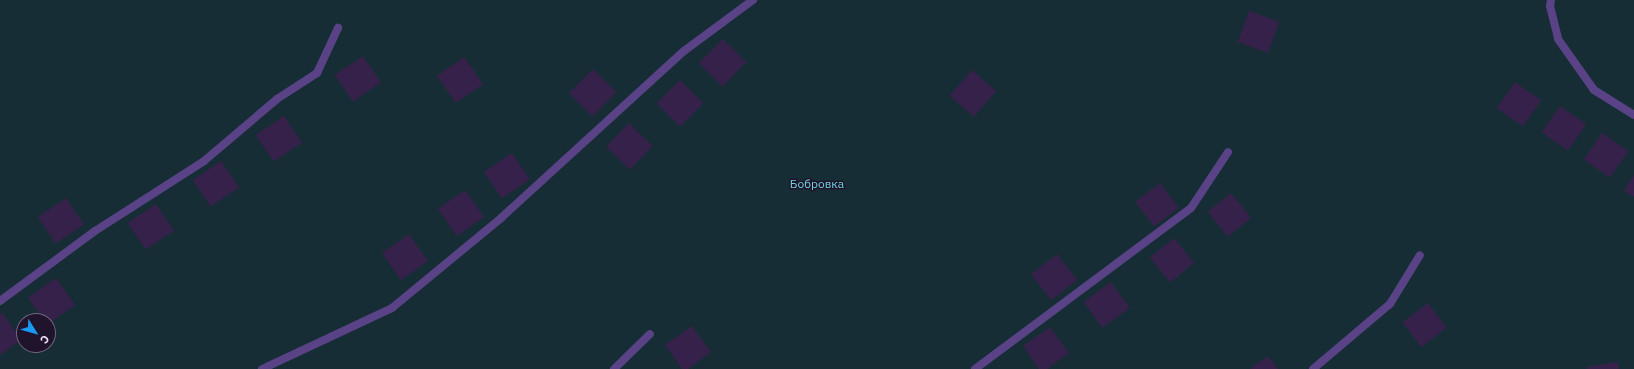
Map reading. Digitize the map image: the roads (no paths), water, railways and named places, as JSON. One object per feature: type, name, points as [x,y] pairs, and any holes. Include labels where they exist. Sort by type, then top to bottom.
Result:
[{"type":"street","points":[[262,369],[392,308],[501,218],[684,51],[753,0]]},
{"type":"street","points":[[1551,0],[1550,6],[1558,38],[1594,90],[1634,115]]},
{"type":"street","points":[[0,301],[95,231],[204,161],[277,99],[317,73],[338,28]]},
{"type":"street","points":[[975,369],[1191,208],[1228,152]]},
{"type":"street","points":[[1313,369],[1390,304],[1420,255]]},
{"type":"street","points":[[614,369],[650,334]]},
{"type":"park label","name":"Бобровка","points":[[817,184]]}]
